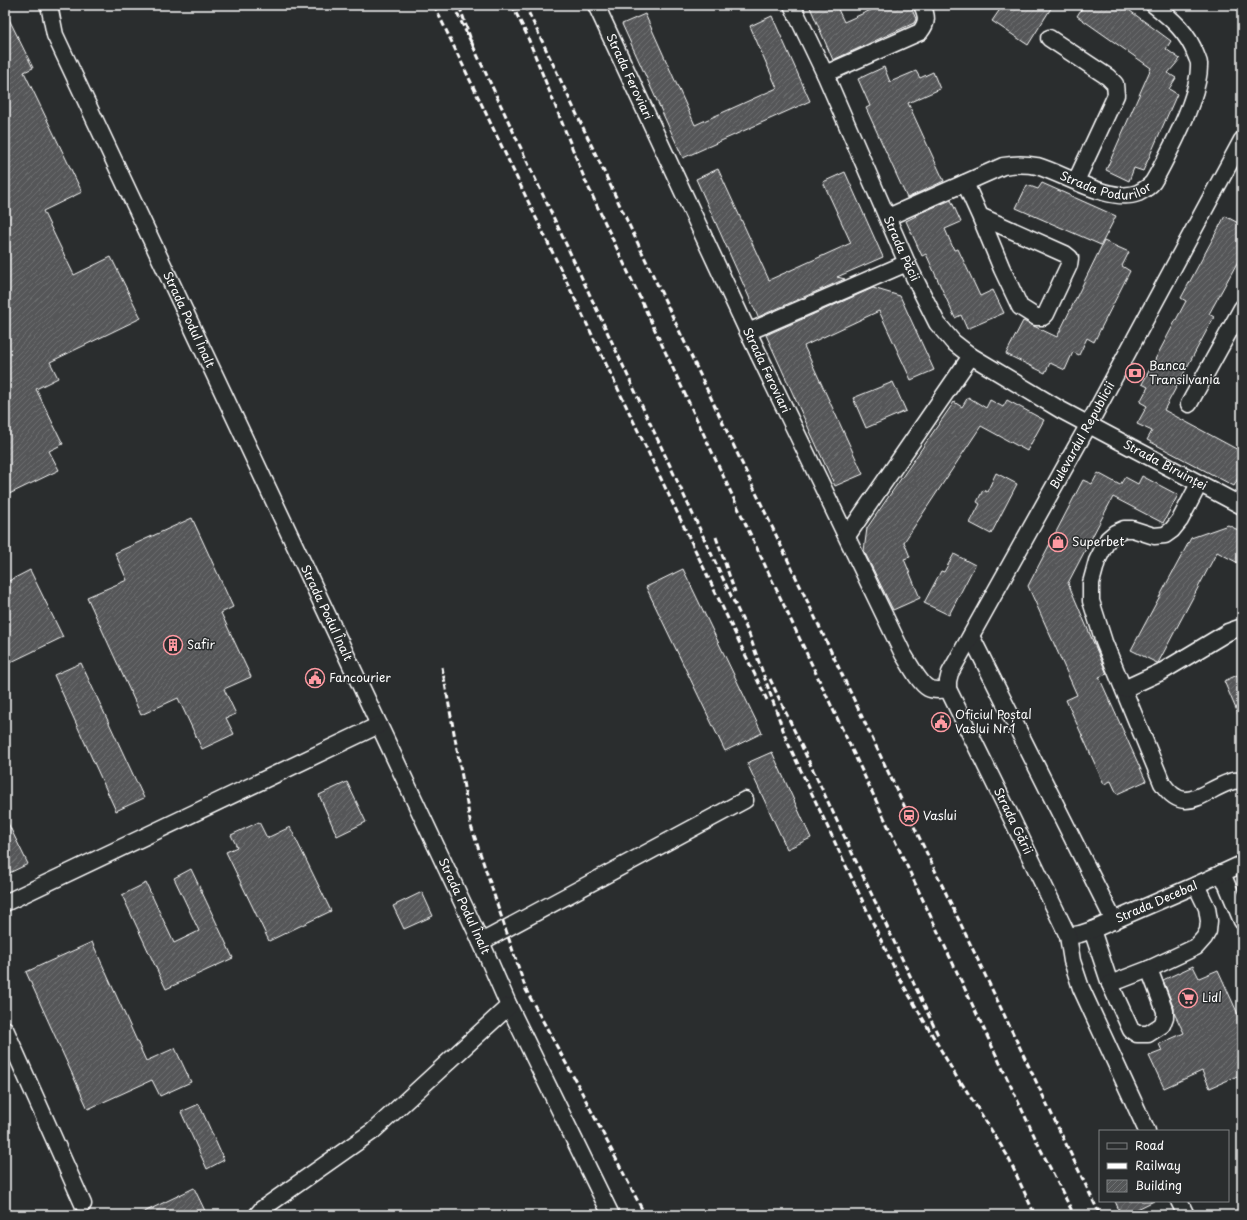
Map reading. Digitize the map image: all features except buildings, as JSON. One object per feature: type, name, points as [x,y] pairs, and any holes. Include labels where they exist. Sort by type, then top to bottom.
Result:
[{"type":"street","name":"Strada Feroviari","points":[[596,5],[748,332],[847,536]]},
{"type":"street","name":"Strada Păcii","points":[[792,5],[825,74],[907,263],[937,323],[953,342],[971,356],[1061,410],[1089,424]]},
{"type":"street","points":[[825,74],[920,32],[925,26],[926,21],[925,10],[922,5]]},
{"type":"street","name":"Strada Podurilor","points":[[888,217],[1004,166],[1017,164],[1036,166],[1091,188],[1122,196],[1138,193],[1152,184],[1177,136],[1190,106],[1196,84],[1199,63],[1194,48],[1183,30],[1154,5]]},
{"type":"street","name":"Strada Podul Înalt","points":[[49,6],[55,35],[380,725],[481,942],[509,1006],[611,1215]]},
{"type":"street","points":[[1049,38],[1108,77],[1115,84],[1116,95],[1076,181]]},
{"type":"street","name":"Bulevardul Republicii","points":[[948,689],[950,673],[1240,150]]},
{"type":"street","points":[[965,183],[1020,307],[1036,317],[1043,317],[1046,314],[1069,265],[1070,258],[1065,254],[980,216]]},
{"type":"street","points":[[748,332],[907,263]]},
{"type":"street","points":[[1189,404],[1242,308]]},
{"type":"street","points":[[948,689],[935,690],[929,688],[910,666],[847,536],[971,356]]},
{"type":"street","name":"Strada Biruinței","points":[[1089,424],[1242,506]]},
{"type":"street","points":[[1199,484],[1180,520],[1166,535],[1154,536],[1124,529],[1115,533],[1108,539],[1097,561],[1091,583],[1091,601],[1104,642],[1162,783],[1168,792],[1176,799],[1184,801],[1194,799],[1231,781],[1242,781]]},
{"type":"street","points":[[1124,689],[1163,671],[1228,632],[1242,627]]},
{"type":"street","points":[[971,636],[1114,921]]},
{"type":"street","name":"Strada Gării","points":[[948,689],[1068,936],[1072,961],[1081,988],[1147,1130]]},
{"type":"street","points":[[5,903],[380,725]]},
{"type":"street","points":[[481,942],[744,800]]},
{"type":"street","name":"Strada Decebal","points":[[1068,936],[1080,934],[1114,921],[1242,864]]},
{"type":"street","points":[[1222,873],[1242,921]]},
{"type":"street","points":[[1110,984],[1149,969],[1196,948],[1208,931],[1209,922],[1207,908],[1196,885]]},
{"type":"street","points":[[1092,930],[1110,984],[1131,1030],[1137,1034],[1148,1034],[1162,1025],[1165,1017],[1165,1011],[1149,969]]},
{"type":"street","points":[[257,1215],[262,1209],[373,1131],[509,1006]]},
{"type":"street","points":[[5,1029],[83,1204]]},
{"type":"street","points":[[1180,1202],[1186,1215]]},
{"type":"railway","points":[[434,5],[767,700]]},
{"type":"railway","points":[[453,5],[473,46],[459,5]]},
{"type":"railway","points":[[512,5],[526,33],[585,180],[1040,1148],[1074,1215]]},
{"type":"railway","points":[[525,5],[909,816],[1100,1215]]},
{"type":"railway","points":[[473,46],[749,634],[787,741],[898,976],[963,1088]]},
{"type":"railway","points":[[716,537],[735,592]]},
{"type":"railway","points":[[442,667],[471,826],[526,990],[579,1087],[645,1215]]},
{"type":"railway","points":[[770,679],[939,1037]]},
{"type":"railway","points":[[961,1082],[1007,1155],[1035,1215]]},
{"type":"place","name":"Banca Transilvania","points":[[1135,373]]},
{"type":"place","name":"Superbet","points":[[1058,542]]},
{"type":"place","name":"Safir","points":[[173,645]]},
{"type":"place","name":"Fancourier","points":[[315,678]]},
{"type":"place","name":"Oficiul Poștal Vaslui Nr.1","points":[[941,722]]},
{"type":"place","name":"Vaslui","points":[[909,816]]},
{"type":"place","name":"Lidl","points":[[1188,998]]}]
